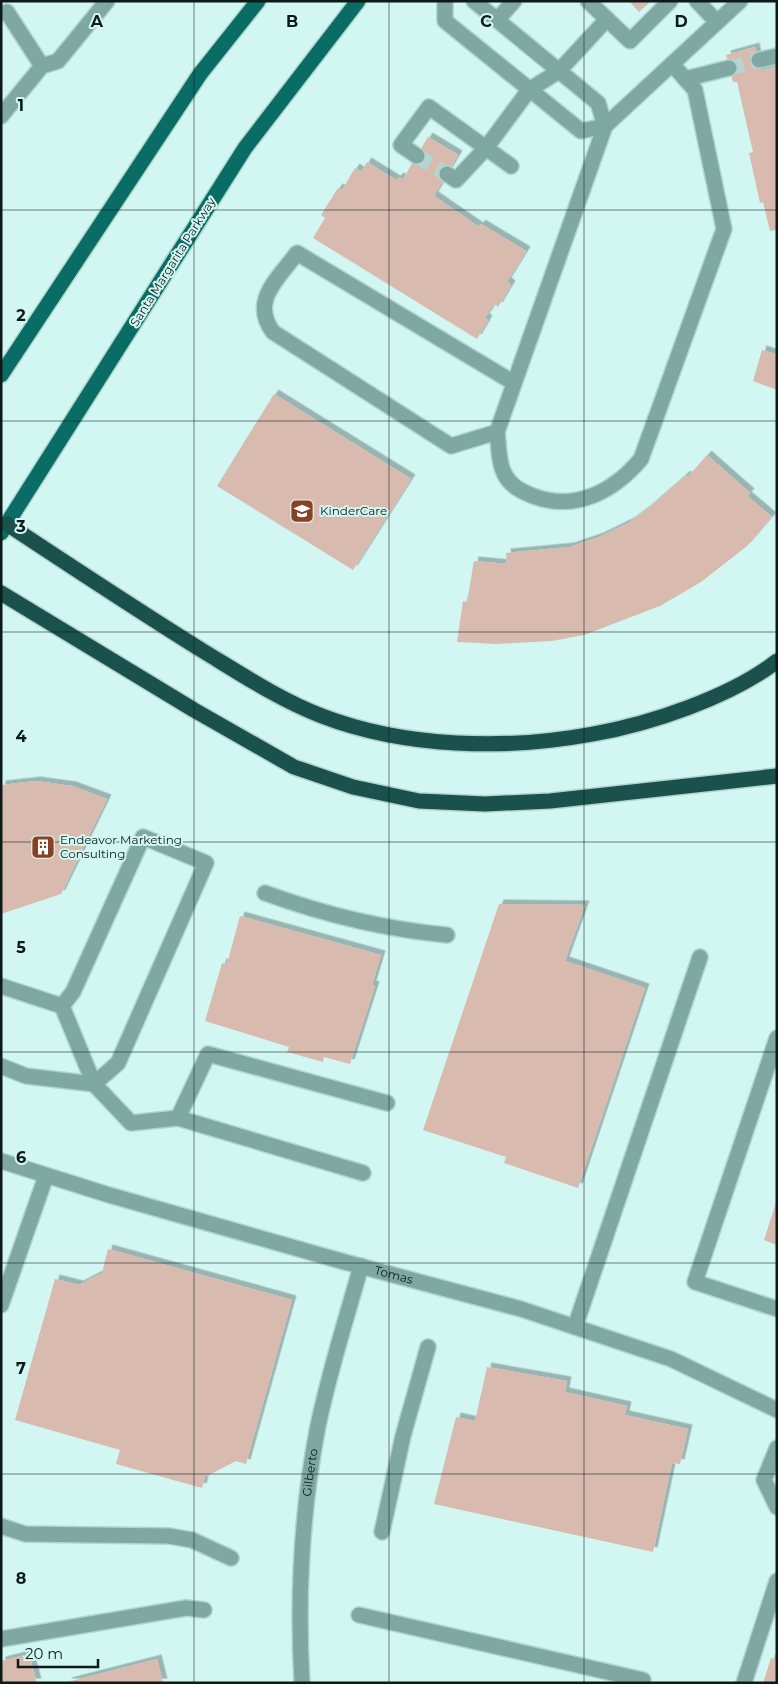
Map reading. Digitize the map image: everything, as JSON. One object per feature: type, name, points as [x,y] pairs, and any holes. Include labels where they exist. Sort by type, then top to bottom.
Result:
[{"type":"highway","points":[[3,526],[255,683],[322,716],[382,733],[440,742],[504,744],[560,740],[618,730],[697,704],[765,671],[777,661]]},
{"type":"highway","points":[[1,593],[194,710],[294,767],[353,787],[419,801],[485,804],[550,801],[777,776]]},
{"type":"main road","points":[[1,375],[200,74],[258,1]]},
{"type":"main road","name":"Santa Margarita Parkway","points":[[3,526],[245,148],[358,1]]},
{"type":"street","points":[[1,116],[42,66],[58,61],[107,1]]},
{"type":"street","points":[[445,1],[445,21],[581,131],[605,126]]},
{"type":"street","points":[[474,1],[598,103],[605,126]]},
{"type":"street","points":[[497,20],[514,1]]},
{"type":"street","points":[[588,1],[630,41],[670,1]]},
{"type":"street","points":[[697,1],[717,22]]},
{"type":"street","points":[[672,64],[696,90],[724,229],[641,458],[625,477],[588,497],[569,502],[543,499],[516,489],[503,473],[497,432],[605,126],[740,1]]},
{"type":"street","points":[[6,10],[42,66]]},
{"type":"street","points":[[447,174],[456,180],[486,148],[530,90],[560,71],[607,19]]},
{"type":"street","points":[[759,60],[777,56]]},
{"type":"street","points":[[686,79],[729,68]]},
{"type":"street","points":[[417,156],[401,145],[429,107],[511,166]]},
{"type":"street","points":[[497,432],[451,446],[274,332],[265,320],[264,305],[269,289],[297,254],[514,383]]},
{"type":"street","points":[[1,1066],[26,1076],[94,1084],[118,1063],[206,863],[143,837],[73,992],[62,1006]]},
{"type":"street","points":[[265,893],[308,909],[351,921],[399,931],[447,935]]},
{"type":"street","points":[[575,1327],[700,957]]},
{"type":"street","points":[[1,986],[62,1006],[94,1084],[131,1123],[178,1118],[363,1172]]},
{"type":"street","points":[[777,1038],[696,1282],[777,1309]]},
{"type":"street","points":[[178,1118],[208,1054],[387,1104]]},
{"type":"street","name":"Tomas","points":[[1,1161],[46,1176],[360,1266],[521,1309],[671,1359],[777,1410]]},
{"type":"street","points":[[1,1305],[46,1176]]},
{"type":"street","name":"Gilberto","points":[[302,1683],[298,1617],[300,1550],[304,1515],[317,1430],[360,1266]]},
{"type":"street","points":[[382,1532],[403,1436],[428,1347]]},
{"type":"street","points":[[777,1448],[764,1480],[777,1507]]},
{"type":"street","points":[[1,1526],[24,1534],[169,1536],[192,1540],[230,1558]]},
{"type":"street","points":[[744,1683],[777,1581]]},
{"type":"street","points":[[1,1639],[186,1608],[204,1610]]},
{"type":"street","points":[[359,1615],[643,1680],[642,1683]]},
{"type":"building","points":[[629,1],[651,1],[639,12]]},
{"type":"building","points":[[755,47],[760,70],[777,67],[777,230],[770,231],[763,202],[760,203],[749,153],[753,152],[737,82],[733,82],[726,55]]},
{"type":"building","points":[[428,137],[458,155],[434,196],[479,227],[481,224],[526,251],[507,282],[511,285],[498,307],[494,304],[485,318],[488,320],[477,339],[313,238],[325,218],[321,215],[338,188],[342,190],[355,168],[361,172],[367,162],[396,180],[399,177],[403,179]]},
{"type":"building","points":[[762,350],[775,354],[777,351],[777,390],[753,381]]},
{"type":"building","points":[[274,394],[411,479],[353,570],[217,486]]},
{"type":"building","points":[[707,455],[750,493],[747,496],[772,517],[747,546],[701,582],[660,606],[584,635],[552,641],[496,644],[457,642],[463,601],[467,602],[474,561],[507,564],[506,553],[570,547],[599,537],[630,522],[686,475],[688,477]]},
{"type":"building","name":"Endeavor Marketing Consulting","points":[[36,781],[72,786],[107,799],[61,894],[1,914],[1,785]]},
{"type":"building","points":[[499,904],[585,905],[565,961],[645,988],[578,1188],[504,1163],[506,1157],[423,1130]]},
{"type":"building","points":[[240,916],[381,955],[372,985],[375,986],[350,1064],[324,1057],[323,1062],[287,1052],[289,1047],[205,1021],[222,963],[227,964]]},
{"type":"building","points":[[777,1202],[777,1245],[764,1240]]},
{"type":"building","points":[[108,1249],[292,1300],[246,1464],[236,1461],[205,1477],[202,1488],[116,1464],[120,1450],[15,1420],[55,1279],[79,1285],[102,1273]]},
{"type":"building","points":[[487,1367],[567,1381],[565,1392],[627,1406],[625,1415],[688,1429],[680,1464],[672,1463],[653,1552],[434,1504],[456,1417],[475,1421]]},
{"type":"building","points":[[29,1654],[37,1683],[1,1683],[1,1661]]},
{"type":"building","points":[[771,1658],[777,1660],[777,1683],[763,1683]]},
{"type":"building","points":[[157,1659],[163,1683],[67,1683],[67,1682]]},
{"type":"tunnel","points":[[729,68],[759,60]]},
{"type":"tunnel","points":[[417,156],[447,174]]},
{"type":"place","name":"KinderCare","points":[[302,511]]},
{"type":"place","name":"Endeavor Marketing Consulting","points":[[43,847]]}]
